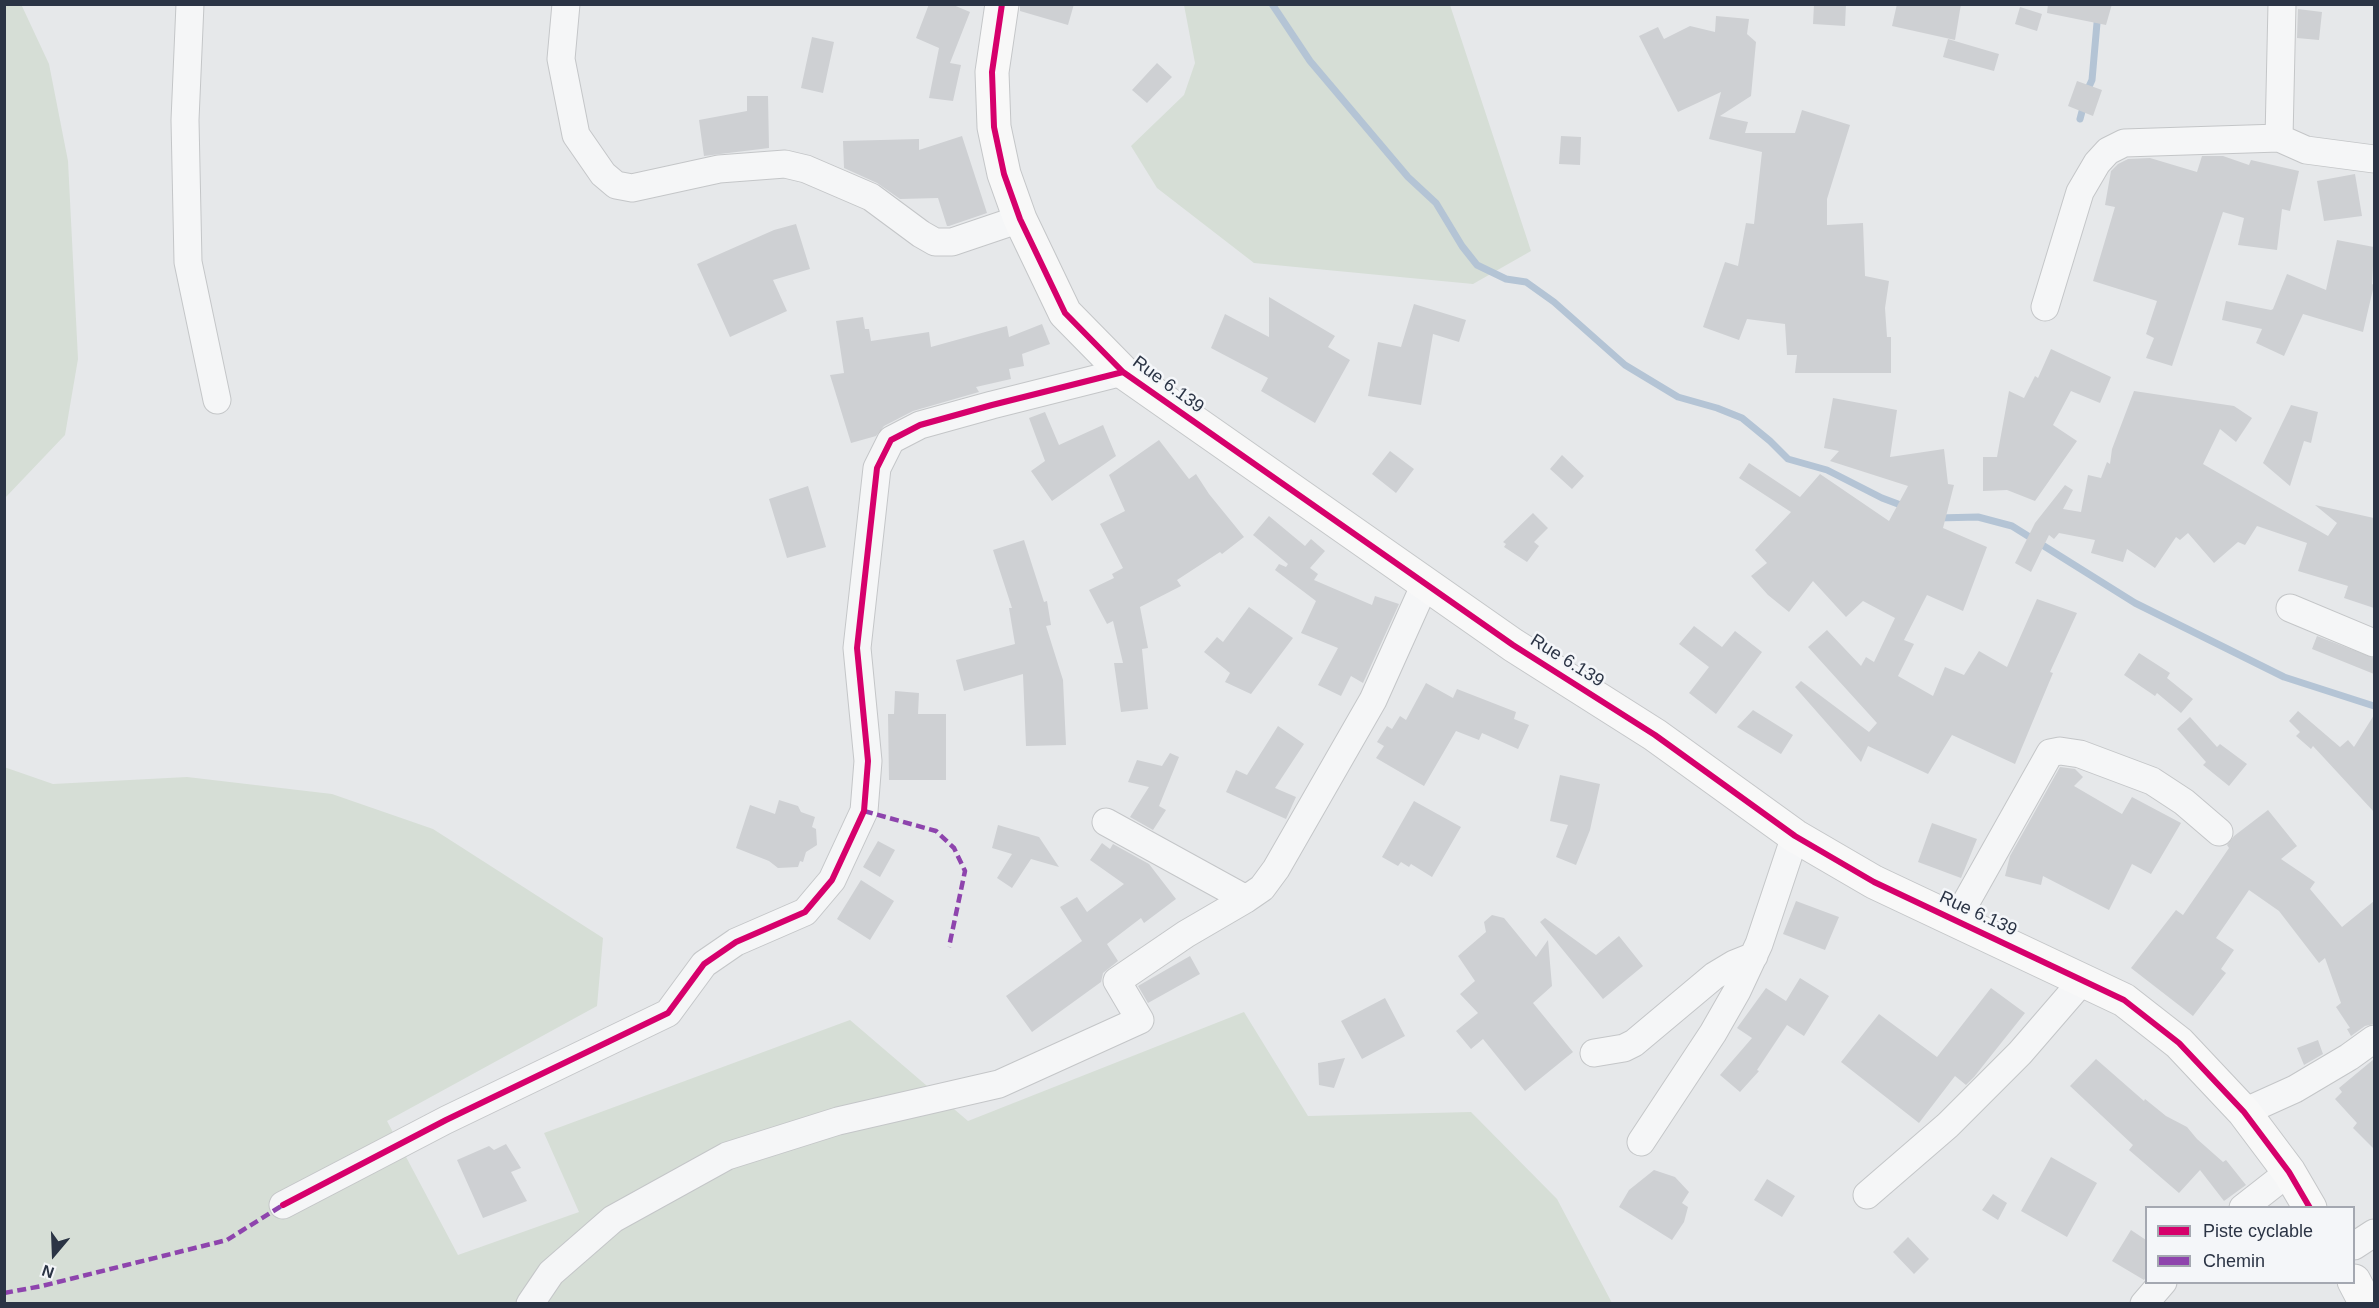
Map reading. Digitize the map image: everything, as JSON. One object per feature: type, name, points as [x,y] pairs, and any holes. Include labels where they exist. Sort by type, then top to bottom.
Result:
[{"type":"street","points":[[190,4],[185,120],[188,262],[218,400]]},
{"type":"street","points":[[566,4],[561,59],[576,135],[603,174],[616,185],[632,188],[719,169],[785,164],[806,169],[871,197],[935,242],[952,242],[1020,219]]},
{"type":"street","name":"Rue 6.139","points":[[1002,4],[992,72],[994,127],[1004,174],[1020,219],[1065,313],[1123,372],[1513,645],[1655,735],[1795,836],[1874,882],[2124,1000],[2179,1043],[2244,1112],[2289,1172],[2309,1206]]},
{"type":"street","points":[[2279,138],[2282,4]]},
{"type":"street","points":[[2045,307],[2080,192],[2097,162],[2108,151],[2124,143],[2279,138],[2306,150],[2374,159]]},
{"type":"street","points":[[283,1205],[446,1120],[668,1013],[704,964],[736,942],[805,912],[832,880],[864,811],[868,761],[857,648],[877,468],[891,440],[920,426],[1123,372]]},
{"type":"street","points":[[530,1304],[551,1273],[613,1219],[726,1156],[838,1121],[999,1084],[1140,1020],[1117,981],[1186,934],[1262,888],[1276,869],[1373,700],[1426,582]]},
{"type":"street","points":[[2290,608],[2374,643]]},
{"type":"street","points":[[1956,920],[2050,753],[2060,751],[2080,754],[2152,781],[2184,802],[2219,832]]},
{"type":"street","points":[[1106,822],[1246,899]]},
{"type":"street","points":[[1641,1142],[1713,1033],[1737,991],[1754,956],[1795,836]]},
{"type":"street","points":[[1594,1053],[1624,1048],[1635,1043],[1714,976],[1734,963],[1754,956]]},
{"type":"street","points":[[1867,1196],[1948,1125],[2020,1053],[2084,980]]},
{"type":"street","points":[[2244,1112],[2295,1089],[2349,1057],[2374,1039]]},
{"type":"street","points":[[2246,1206],[2289,1172]]},
{"type":"street","points":[[2355,1245],[2374,1233]]},
{"type":"street","points":[[2355,1283],[2366,1304]]},
{"type":"street","points":[[2144,1304],[2161,1284]]},
{"type":"shaded area","points":[[21,4],[49,64],[68,161],[78,359],[65,435],[5,498],[4,5]]},
{"type":"shaded area","points":[[1184,5],[1450,5],[1531,251],[1473,284],[1254,263],[1157,188],[1131,146],[1184,95],[1195,63]]},
{"type":"shaded area","points":[[4,767],[53,784],[187,777],[332,794],[433,829],[603,938],[597,1006],[387,1121],[458,1255],[579,1212],[544,1133],[850,1020],[968,1121],[1244,1012],[1308,1116],[1471,1112],[1557,1199],[1612,1303],[5,1303]]},
{"type":"building","points":[[929,4],[951,4],[970,12],[950,63],[961,65],[953,101],[929,98],[939,48],[916,38]]},
{"type":"building","points":[[1020,4],[1074,4],[1068,25],[1020,11]]},
{"type":"building","points":[[1814,4],[1846,4],[1845,26],[1813,24]]},
{"type":"building","points":[[1897,4],[1961,4],[1955,40],[1892,26]]},
{"type":"building","points":[[2048,4],[2112,4],[2106,25],[2047,13]]},
{"type":"building","points":[[2020,7],[2042,14],[2037,31],[2015,24]]},
{"type":"building","points":[[2298,9],[2322,12],[2319,40],[2297,38]]},
{"type":"building","points":[[1716,16],[1749,19],[1747,34],[1756,42],[1751,96],[1720,116],[1748,122],[1745,133],[1795,133],[1802,110],[1850,125],[1827,199],[1827,225],[1863,223],[1865,276],[1889,281],[1885,308],[1887,337],[1891,337],[1891,373],[1795,373],[1797,355],[1787,355],[1785,324],[1747,319],[1739,340],[1703,327],[1725,262],[1738,266],[1746,223],[1754,224],[1762,152],[1709,139],[1721,92],[1678,112],[1639,36],[1658,27],[1664,39],[1690,26],[1715,32]]},
{"type":"building","points":[[812,37],[834,42],[823,93],[801,88]]},
{"type":"building","points":[[1948,39],[1999,54],[1994,71],[1943,57]]},
{"type":"building","points":[[1157,63],[1172,77],[1147,103],[1132,90]]},
{"type":"building","points":[[2077,81],[2102,90],[2093,116],[2068,106]]},
{"type":"building","points":[[747,96],[768,96],[769,148],[704,156],[699,120],[747,111]]},
{"type":"building","points":[[962,136],[987,213],[949,226],[947,226],[938,198],[900,199],[877,183],[844,168],[843,141],[919,139],[919,150]]},
{"type":"building","points":[[1561,136],[1581,137],[1580,165],[1559,164]]},
{"type":"building","points":[[2202,156],[2223,156],[2249,165],[2251,160],[2299,171],[2290,211],[2282,209],[2277,250],[2238,245],[2244,218],[2223,212],[2172,366],[2146,358],[2154,338],[2146,334],[2157,301],[2093,281],[2115,207],[2105,205],[2111,171],[2128,159],[2150,158],[2197,172]]},
{"type":"building","points":[[2355,174],[2362,216],[2324,221],[2317,181]]},
{"type":"building","points":[[796,224],[810,269],[773,280],[787,311],[730,337],[697,264],[774,230]]},
{"type":"building","points":[[2337,240],[2374,247],[2372,284],[2374,285],[2363,332],[2303,314],[2284,356],[2256,343],[2262,329],[2222,320],[2226,301],[2273,309],[2287,274],[2326,290]]},
{"type":"building","points":[[1269,297],[1335,336],[1328,347],[1350,360],[1315,423],[1261,391],[1268,378],[1211,348],[1225,314],[1269,337]]},
{"type":"building","points":[[1414,304],[1466,320],[1459,342],[1433,334],[1421,405],[1368,396],[1378,342],[1401,347]]},
{"type":"building","points":[[863,317],[865,329],[869,329],[871,341],[929,332],[931,347],[1007,326],[1009,337],[1042,324],[1050,344],[1022,354],[1024,366],[1009,369],[1011,379],[976,387],[979,392],[913,411],[884,426],[876,436],[851,443],[830,375],[844,373],[836,321]]},
{"type":"building","points":[[2051,349],[2111,377],[2100,403],[2071,391],[2053,425],[2077,441],[2035,501],[2007,490],[1983,491],[1983,457],[1997,457],[2009,391],[2024,398],[2035,376],[2038,378]]},
{"type":"building","points":[[2134,391],[2234,406],[2252,418],[2236,442],[2220,429],[2203,464],[2328,536],[2337,523],[2315,505],[2374,518],[2374,608],[2344,598],[2348,586],[2298,571],[2307,543],[2257,526],[2245,545],[2238,542],[2214,563],[2188,533],[2180,540],[2176,537],[2155,568],[2127,549],[2123,562],[2091,553],[2095,540],[2059,533],[2054,539],[2049,535],[2031,572],[2015,563],[2035,523],[2065,485],[2073,490],[2063,509],[2081,512],[2088,475],[2101,478],[2107,462],[2110,464],[2112,449]]},
{"type":"building","points":[[1833,398],[1897,410],[1890,457],[1944,449],[1948,484],[1954,485],[1943,528],[1987,547],[1963,611],[1927,595],[1904,640],[1914,644],[1898,676],[1933,696],[1945,667],[1964,675],[1979,651],[2007,667],[2037,599],[2077,613],[2050,672],[2053,673],[2015,764],[1952,735],[1928,774],[1868,746],[1861,762],[1795,687],[1801,681],[1869,732],[1877,723],[1808,647],[1827,630],[1861,666],[1866,657],[1874,662],[1895,618],[1863,601],[1846,617],[1813,581],[1789,612],[1768,595],[1751,576],[1767,563],[1755,550],[1791,512],[1739,478],[1749,463],[1800,497],[1820,474],[1889,521],[1908,486],[1830,461],[1839,451],[1824,448]]},
{"type":"building","points":[[2291,405],[2318,412],[2311,443],[2304,441],[2290,486],[2263,463]]},
{"type":"building","points":[[1045,412],[1059,445],[1103,425],[1116,456],[1052,501],[1031,471],[1045,461],[1029,418]]},
{"type":"building","points":[[1159,440],[1189,479],[1196,474],[1244,537],[1222,554],[1220,552],[1177,580],[1181,586],[1140,607],[1148,648],[1142,649],[1148,709],[1121,712],[1114,663],[1123,663],[1113,621],[1107,624],[1089,590],[1114,578],[1112,574],[1123,568],[1100,524],[1125,511],[1109,475]]},
{"type":"building","points":[[1390,451],[1414,469],[1396,493],[1372,474]]},
{"type":"building","points":[[1562,455],[1584,476],[1572,489],[1550,469]]},
{"type":"building","points":[[808,486],[826,547],[787,558],[769,499]]},
{"type":"building","points":[[1533,513],[1548,528],[1534,542],[1539,546],[1527,562],[1504,547],[1506,544],[1503,542]]},
{"type":"building","points":[[1269,516],[1305,546],[1311,539],[1325,551],[1310,568],[1318,574],[1314,580],[1372,605],[1375,596],[1399,604],[1363,683],[1351,676],[1341,696],[1318,685],[1338,648],[1301,633],[1316,601],[1275,570],[1279,564],[1286,567],[1288,564],[1253,535]]},
{"type":"building","points":[[1024,540],[1044,602],[1047,601],[1051,625],[1046,626],[1063,680],[1066,745],[1026,746],[1023,674],[964,691],[956,660],[1015,644],[1009,608],[1012,608],[993,550]]},
{"type":"building","points":[[1249,607],[1293,638],[1251,694],[1225,682],[1230,673],[1204,652],[1217,637],[1223,642]]},
{"type":"building","points":[[1694,626],[1722,647],[1735,631],[1762,652],[1716,714],[1689,693],[1709,667],[1679,644]]},
{"type":"building","points":[[2317,636],[2374,658],[2374,674],[2312,649]]},
{"type":"building","points":[[2139,653],[2170,673],[2167,678],[2193,699],[2181,713],[2157,693],[2155,696],[2124,675]]},
{"type":"building","points":[[1426,683],[1453,698],[1457,689],[1516,712],[1514,719],[1529,725],[1518,749],[1482,733],[1479,740],[1456,731],[1424,786],[1376,758],[1384,746],[1377,742],[1387,726],[1392,729],[1400,716],[1406,720]]},
{"type":"building","points":[[895,691],[919,693],[918,714],[946,714],[946,780],[889,780],[888,714],[894,714]]},
{"type":"building","points":[[1753,710],[1793,735],[1781,754],[1737,727]]},
{"type":"building","points":[[2298,711],[2340,747],[2348,740],[2354,747],[2374,715],[2374,812],[2313,746],[2311,749],[2296,736],[2300,732],[2289,721]]},
{"type":"building","points":[[2190,717],[2217,747],[2220,744],[2247,764],[2229,786],[2203,765],[2206,762],[2177,729]]},
{"type":"building","points":[[1278,726],[1304,744],[1275,788],[1296,797],[1286,819],[1226,792],[1236,770],[1247,775]]},
{"type":"building","points":[[1170,753],[1179,757],[1159,806],[1166,810],[1153,830],[1130,817],[1149,787],[1128,782],[1137,760],[1162,766]]},
{"type":"building","points":[[2060,767],[2075,769],[2083,777],[2074,786],[2122,814],[2132,797],[2181,823],[2151,874],[2132,864],[2109,910],[2043,876],[2041,885],[2005,876],[2010,856]]},
{"type":"building","points":[[1560,775],[1600,784],[1590,830],[1576,865],[1556,857],[1568,825],[1550,821]]},
{"type":"building","points":[[779,800],[798,806],[801,812],[815,817],[812,827],[816,829],[817,845],[806,852],[803,862],[800,861],[798,867],[778,868],[769,861],[736,848],[750,805],[775,814]]},
{"type":"building","points":[[1414,801],[1461,827],[1432,877],[1411,864],[1409,867],[1401,862],[1398,866],[1382,857]]},
{"type":"building","points":[[2268,810],[2297,846],[2281,859],[2315,882],[2310,889],[2342,927],[2374,901],[2374,1024],[2365,1026],[2351,1036],[2347,1029],[2350,1028],[2336,1007],[2341,1003],[2325,958],[2319,963],[2279,911],[2249,890],[2216,938],[2234,950],[2221,969],[2226,973],[2193,1016],[2131,968],[2176,910],[2183,915],[2229,848],[2227,845],[2234,836]]},
{"type":"building","points":[[1932,823],[1977,839],[1961,878],[1918,862]]},
{"type":"building","points":[[998,825],[1039,837],[1059,867],[1031,859],[1012,888],[997,878],[1012,854],[992,848]]},
{"type":"building","points":[[878,841],[895,850],[880,877],[863,867]]},
{"type":"building","points":[[1102,843],[1110,849],[1113,844],[1149,864],[1176,899],[1144,923],[1141,918],[1107,944],[1118,961],[1103,973],[1101,982],[1032,1032],[1006,996],[1082,941],[1060,907],[1077,897],[1087,912],[1124,884],[1090,860]]},
{"type":"building","points":[[861,880],[894,901],[870,940],[837,919]]},
{"type":"building","points":[[1796,901],[1839,917],[1825,950],[1783,934]]},
{"type":"building","points":[[1492,915],[1504,918],[1536,957],[1548,940],[1552,986],[1533,1003],[1573,1052],[1525,1091],[1483,1039],[1471,1049],[1456,1031],[1478,1013],[1460,994],[1475,981],[1458,956],[1486,932],[1484,922]]},
{"type":"building","points":[[1545,918],[1596,955],[1619,936],[1643,966],[1603,999],[1540,922]]},
{"type":"building","points":[[1190,956],[1200,974],[1148,1003],[1138,986]]},
{"type":"building","points":[[1800,978],[1829,996],[1804,1036],[1787,1025],[1757,1070],[1759,1071],[1740,1092],[1720,1075],[1752,1038],[1737,1028],[1766,988],[1786,1001]]},
{"type":"building","points":[[1991,988],[2025,1013],[1974,1077],[1966,1085],[1955,1076],[1919,1123],[1841,1062],[1879,1014],[1937,1057]]},
{"type":"building","points":[[1385,998],[1405,1036],[1362,1059],[1341,1021]]},
{"type":"building","points":[[2318,1040],[2323,1054],[2304,1065],[2297,1048]]},
{"type":"building","points":[[1345,1058],[1334,1088],[1319,1085],[1318,1063]]},
{"type":"building","points":[[2096,1059],[2144,1101],[2145,1099],[2166,1116],[2187,1127],[2223,1162],[2226,1160],[2246,1185],[2224,1201],[2200,1170],[2179,1193],[2129,1150],[2133,1145],[2070,1086]]},
{"type":"building","points":[[2374,1059],[2374,1149],[2353,1128],[2357,1123],[2335,1099],[2342,1092],[2339,1088]]},
{"type":"building","points":[[506,1144],[521,1168],[511,1172],[527,1201],[483,1218],[457,1160],[489,1146],[494,1150]]},
{"type":"building","points":[[2051,1157],[2097,1183],[2067,1237],[2021,1211]]},
{"type":"building","points":[[1654,1170],[1675,1177],[1689,1192],[1682,1203],[1688,1207],[1684,1222],[1672,1240],[1619,1207],[1629,1190]]},
{"type":"building","points":[[1767,1179],[1795,1196],[1782,1217],[1754,1200]]},
{"type":"building","points":[[1993,1194],[2007,1203],[1998,1220],[1982,1210]]},
{"type":"building","points":[[2131,1230],[2145,1239],[2144,1280],[2112,1261]]},
{"type":"building","points":[[1908,1237],[1929,1259],[1914,1274],[1893,1252]]},
{"type":"waterway","points":[[1272,4],[1310,61],[1408,177],[1436,203],[1462,246],[1477,265],[1506,279],[1526,282],[1554,302],[1625,365],[1678,397],[1742,418],[1788,459],[1827,470],[1882,498],[1906,507]]},
{"type":"waterway","points":[[2086,93],[2092,80],[2097,23]]},
{"type":"waterway","points":[[2080,119],[2084,104]]},
{"type":"waterway","points":[[1937,518],[1978,517],[2012,526],[2135,603],[2284,677],[2374,706]]},
{"type":"marked path","points":[[864,811],[936,831],[954,848],[965,871],[949,947]]},
{"type":"marked path","points":[[4,1293],[42,1286],[227,1240],[283,1205]]},
{"type":"cycle path","points":[[1002,4],[992,72],[994,127],[1004,174],[1020,219],[1065,313],[1123,372],[1513,645],[1655,735],[1795,836],[1874,882],[2124,1000],[2179,1043],[2244,1112],[2289,1172],[2309,1206]]},
{"type":"cycle path","points":[[283,1205],[446,1120],[668,1013],[704,964],[736,942],[805,912],[832,880],[864,811],[868,761],[857,648],[877,468],[891,440],[920,425],[1123,372]]}]
